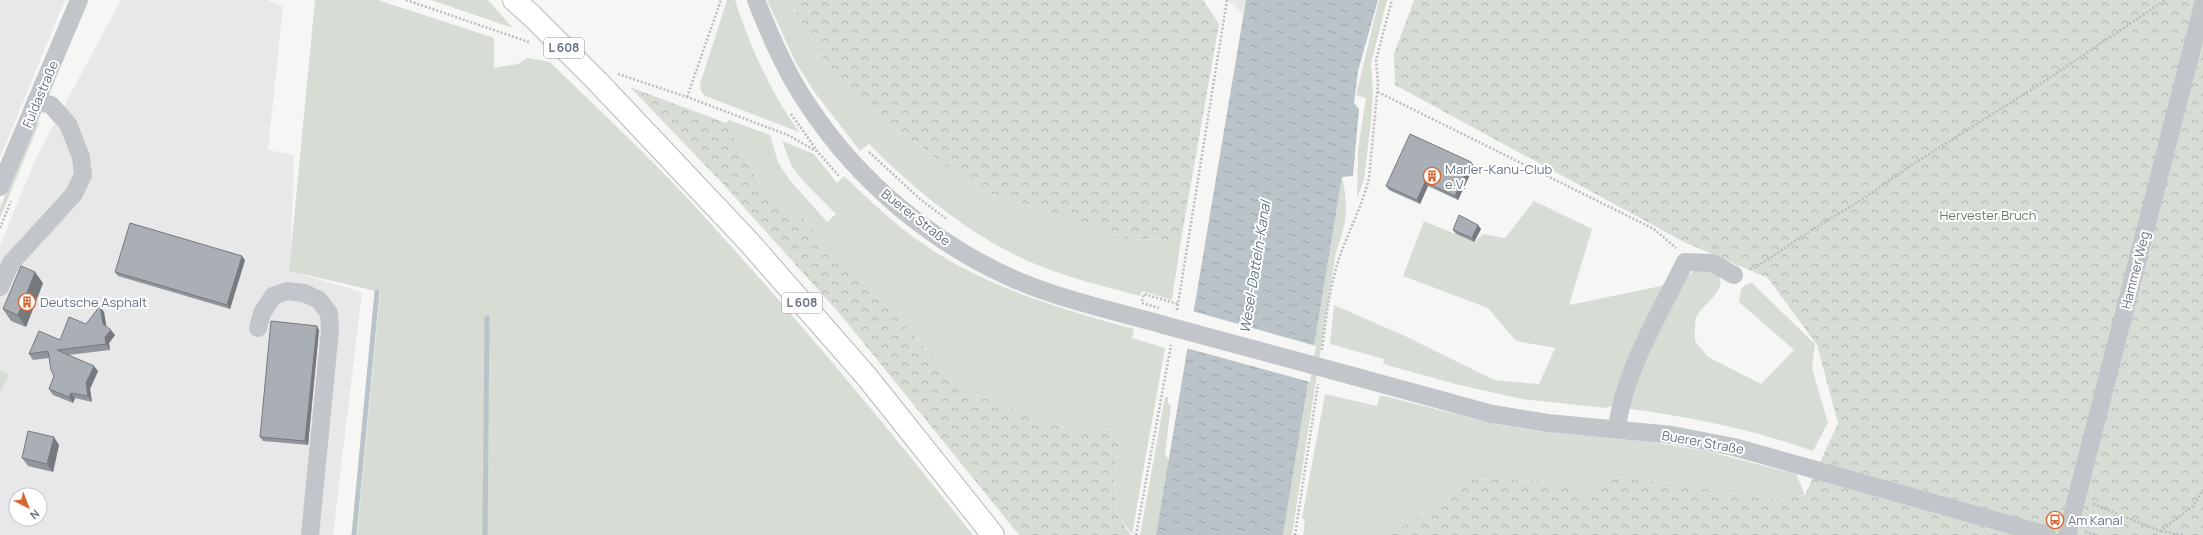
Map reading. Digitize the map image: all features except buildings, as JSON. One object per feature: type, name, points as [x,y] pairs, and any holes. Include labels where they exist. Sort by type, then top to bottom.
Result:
[{"type":"main road","name":"L 608","points":[[514,0],[598,82],[748,241],[862,371],[994,535]]},
{"type":"street","name":"Fuldastraße","points":[[0,187],[79,0]]},
{"type":"street","name":"Buerer Straße","points":[[756,0],[781,57],[808,105],[853,162],[888,197],[932,232],[994,270],[1041,289],[1164,325],[1492,414],[1548,423],[1680,437],[1761,454],[2047,535]]},
{"type":"street","name":"Hammer Weg","points":[[2067,535],[2203,5]]},
{"type":"street","points":[[0,287],[11,263],[74,194],[82,175],[81,157],[68,124],[51,105],[36,101]]},
{"type":"street","points":[[1617,430],[1619,412],[1627,383],[1685,262],[1712,263],[1734,275]]},
{"type":"street","points":[[258,328],[262,313],[273,296],[287,290],[304,293],[319,300],[329,313],[330,330],[310,535]]},
{"type":"path","points":[[721,0],[686,97],[803,142],[818,152],[838,176],[868,150],[921,200],[953,223]]},
{"type":"path","points":[[1177,312],[1227,0]]},
{"type":"path","points":[[1321,356],[1336,272],[1367,184],[1378,92],[1376,60],[1392,0]]},
{"type":"path","points":[[1734,275],[1758,266],[1810,231],[1855,204],[1915,163],[2045,82],[2165,0]]},
{"type":"path","points":[[1378,92],[1654,229],[1677,249],[1685,262]]},
{"type":"path","points":[[1134,301],[1142,303],[1144,294],[1178,304]]},
{"type":"path","points":[[1136,535],[1171,342]]},
{"type":"path","points":[[1295,535],[1319,378]]},
{"type":"path","points":[[2160,531],[2192,507],[2203,490]]},
{"type":"path","points":[[2076,497],[2160,531],[2183,535]]},
{"type":"shaded area","points":[[0,0],[65,0],[0,158]]},
{"type":"shaded area","points":[[121,0],[267,0],[283,6],[268,150],[294,155],[290,271],[362,292],[333,535],[0,535],[0,246],[36,158]]},
{"type":"shaded area","points":[[1228,0],[1246,0],[1243,14]]},
{"type":"green space","points":[[315,0],[378,0],[494,38],[494,68],[518,64],[527,58],[550,62],[627,136],[736,252],[840,372],[973,535],[357,535],[380,292],[289,271]]},
{"type":"green space","points":[[431,0],[488,0],[513,28]]},
{"type":"green space","points":[[727,0],[735,0],[754,52],[770,85],[799,132],[705,96],[701,91],[700,84]]},
{"type":"green space","points":[[767,0],[789,0],[825,63],[870,110],[977,189],[1128,239],[1181,240],[1172,300],[1142,291],[1140,296],[1112,289],[1070,277],[1030,262],[1007,251],[964,225],[924,195],[869,144],[860,151],[813,90],[795,61]]},
{"type":"green space","points":[[789,0],[1203,0],[1219,24],[1181,240],[1128,239],[977,189],[870,110],[825,63]]},
{"type":"green space","points":[[1379,0],[1387,0],[1371,64],[1373,91],[1371,121],[1364,180],[1357,198],[1358,149],[1366,98],[1356,95]]},
{"type":"green space","name":"Hervester Bruch","points":[[1414,0],[2203,0],[2203,535],[1390,535],[1475,478],[1552,482],[1586,494],[1619,476],[1782,500],[1805,495],[1838,423],[1817,345],[1768,278],[1684,242],[1395,85],[1394,54]]},
{"type":"green space","points":[[630,87],[726,123],[772,205],[800,215],[967,392],[1079,433],[1121,427],[1114,473],[1117,514],[1131,535],[1019,535],[840,314],[724,185]]},
{"type":"green space","points":[[729,120],[770,135],[778,162],[788,178],[827,222],[836,214],[803,181],[791,165],[782,141],[814,154],[837,183],[844,176],[899,226],[925,246],[953,262],[1011,290],[1072,311],[1134,329],[1132,338],[1165,348],[1132,534],[1117,514],[1114,473],[1121,427],[1079,433],[967,392],[800,215],[772,205],[726,123]]},
{"type":"green space","points":[[40,121],[0,218],[0,208],[33,127]]},
{"type":"green space","points":[[1342,177],[1346,197],[1345,223],[1336,252],[1292,535],[1283,535]]},
{"type":"green space","points":[[1534,201],[1592,229],[1569,305],[1666,285],[1612,406],[1606,408],[1522,399],[1459,385],[1383,364],[1384,359],[1330,344],[1334,305],[1407,337],[1494,380],[1539,384],[1555,348],[1516,341],[1488,308],[1403,276],[1424,221],[1474,242],[1483,234],[1505,238]]},
{"type":"green space","points":[[1710,268],[1717,275],[1720,281],[1720,287],[1701,310],[1695,321],[1695,341],[1708,357],[1761,384],[1794,350],[1739,302],[1741,289],[1746,284],[1752,283],[1815,344],[1812,368],[1828,423],[1813,451],[1745,430],[1678,416],[1630,409],[1629,399],[1631,388],[1684,278],[1696,270]]},
{"type":"green space","points":[[0,370],[9,374],[0,394]]},
{"type":"green space","points":[[1325,394],[1377,406],[1380,395],[1496,424],[1545,432],[1650,442],[1706,451],[1796,474],[1805,495],[1782,500],[1619,476],[1586,494],[1552,482],[1475,478],[1390,535],[1303,535],[1305,519],[1302,518]]},
{"type":"green space","points":[[1165,397],[1168,397],[1168,404],[1171,405],[1165,455],[1169,460],[1156,535],[1140,535]]},
{"type":"water","name":"Wesel-Datteln-Kanal","points":[[1246,0],[1378,0],[1358,71],[1354,103],[1359,109],[1353,176],[1342,177],[1283,535],[1156,535]]},
{"type":"pier","points":[[1192,311],[1316,346],[1310,382],[1186,348]]},
{"type":"waterway","points":[[354,535],[377,292]]},
{"type":"waterway","points":[[485,535],[487,318]]},
{"type":"place","name":"Marler-Kanu-Club e.V.","points":[[1432,176]]},
{"type":"place","name":"Deutsche Asphalt","points":[[27,302]]},
{"type":"place","name":"Am Kanal","points":[[2055,520]]}]
